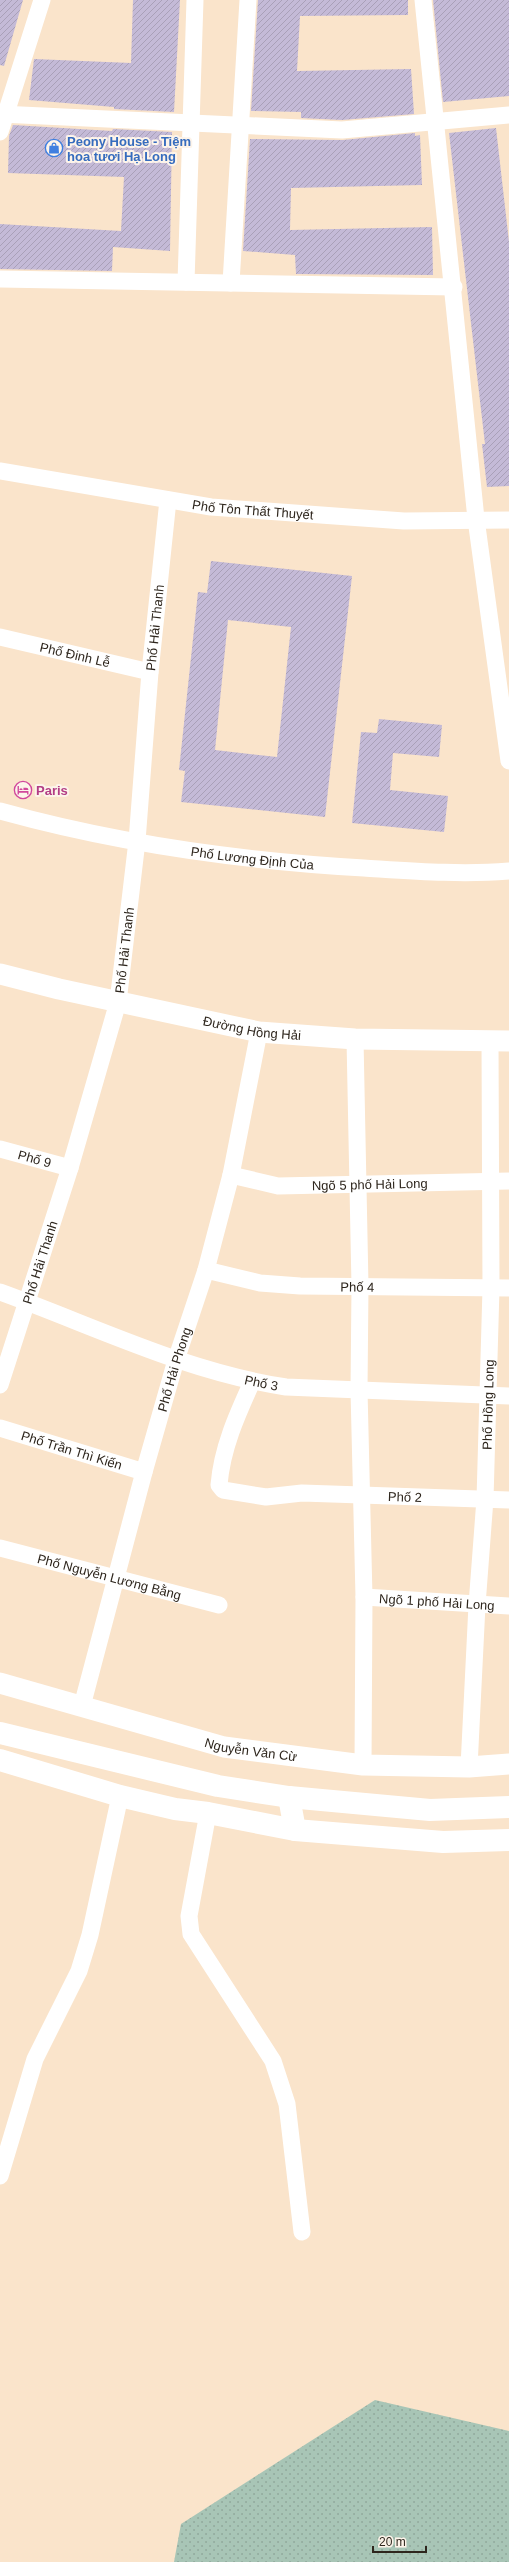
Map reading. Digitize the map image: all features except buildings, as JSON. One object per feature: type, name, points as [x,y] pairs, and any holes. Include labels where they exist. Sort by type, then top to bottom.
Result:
[{"type":"main road","points":[[0,1733],[218,1786],[289,1798],[430,1810],[509,1807]]},
{"type":"main road","points":[[0,1760],[120,1796],[175,1809],[208,1813],[295,1830],[444,1842],[509,1840]]},
{"type":"main road","points":[[289,1798],[295,1830]]},
{"type":"street","points":[[0,132],[3,114],[42,0]]},
{"type":"street","points":[[186,282],[195,0]]},
{"type":"street","points":[[232,283],[248,0]]},
{"type":"street","points":[[423,0],[435,123],[454,287],[476,520],[509,761]]},
{"type":"street","points":[[3,114],[342,130],[435,123],[509,115]]},
{"type":"street","points":[[0,279],[454,287]]},
{"type":"street","name":"Phố Tôn Thất Thuyết","points":[[0,471],[211,507],[404,521],[509,520]]},
{"type":"street","name":"Phố Hải Thanh","points":[[0,1385],[70,1168],[118,1002],[137,842],[150,672],[168,500]]},
{"type":"street","name":"Phố Đinh Lễ","points":[[0,637],[150,672]]},
{"type":"street","name":"Phố Lương Định Của","points":[[0,811],[52,826],[137,842],[288,864],[415,871],[509,871]]},
{"type":"street","name":"Đường Hồng Hải","points":[[0,974],[118,1002],[259,1032],[355,1039],[500,1042]]},
{"type":"street","name":"Phố Hải Phong","points":[[82,1706],[144,1472],[176,1360],[206,1270],[231,1175],[259,1032]]},
{"type":"street","points":[[355,1039],[359,1186],[359,1390],[364,1596],[363,1765]]},
{"type":"street","name":"Phố Hồng Long","points":[[469,1767],[477,1605],[485,1499],[491,1288],[490,1182],[500,1042]]},
{"type":"street","name":"Phố 9","points":[[0,1149],[70,1168]]},
{"type":"street","name":"Ngõ 5 phố Hải Long","points":[[231,1175],[278,1186],[359,1186],[509,1181]]},
{"type":"street","name":"Phố 4","points":[[206,1270],[260,1283],[509,1288]]},
{"type":"street","name":"Phố 3","points":[[0,1292],[176,1360],[252,1382],[286,1387],[509,1396]]},
{"type":"street","name":"Phố 2","points":[[252,1382],[233,1424],[220,1471],[219,1485],[223,1490],[266,1497],[302,1494],[509,1500]]},
{"type":"street","name":"Phố Trần Thì Kiến","points":[[0,1428],[144,1472]]},
{"type":"street","name":"Phố Nguyễn Lương Bằng","points":[[0,1548],[219,1605]]},
{"type":"street","name":"Ngõ 1 phố Hải Long","points":[[364,1596],[477,1605],[509,1606]]},
{"type":"street","name":"Nguyễn Văn Cừ","points":[[0,1683],[224,1747],[363,1765],[469,1767],[509,1764]]},
{"type":"street","points":[[0,2176],[35,2059],[79,1970],[90,1935],[120,1796]]},
{"type":"street","points":[[208,1813],[189,1916],[191,1934],[273,2061],[287,2104],[302,2232]]},
{"type":"green space","points":[[375,2400],[509,2431],[509,2562],[174,2562],[181,2524]]},
{"type":"place","name":"Peony House - Tiệm hoa tươi Hạ Long","points":[[54,148]]},
{"type":"place","name":"Paris","points":[[23,790]]}]
